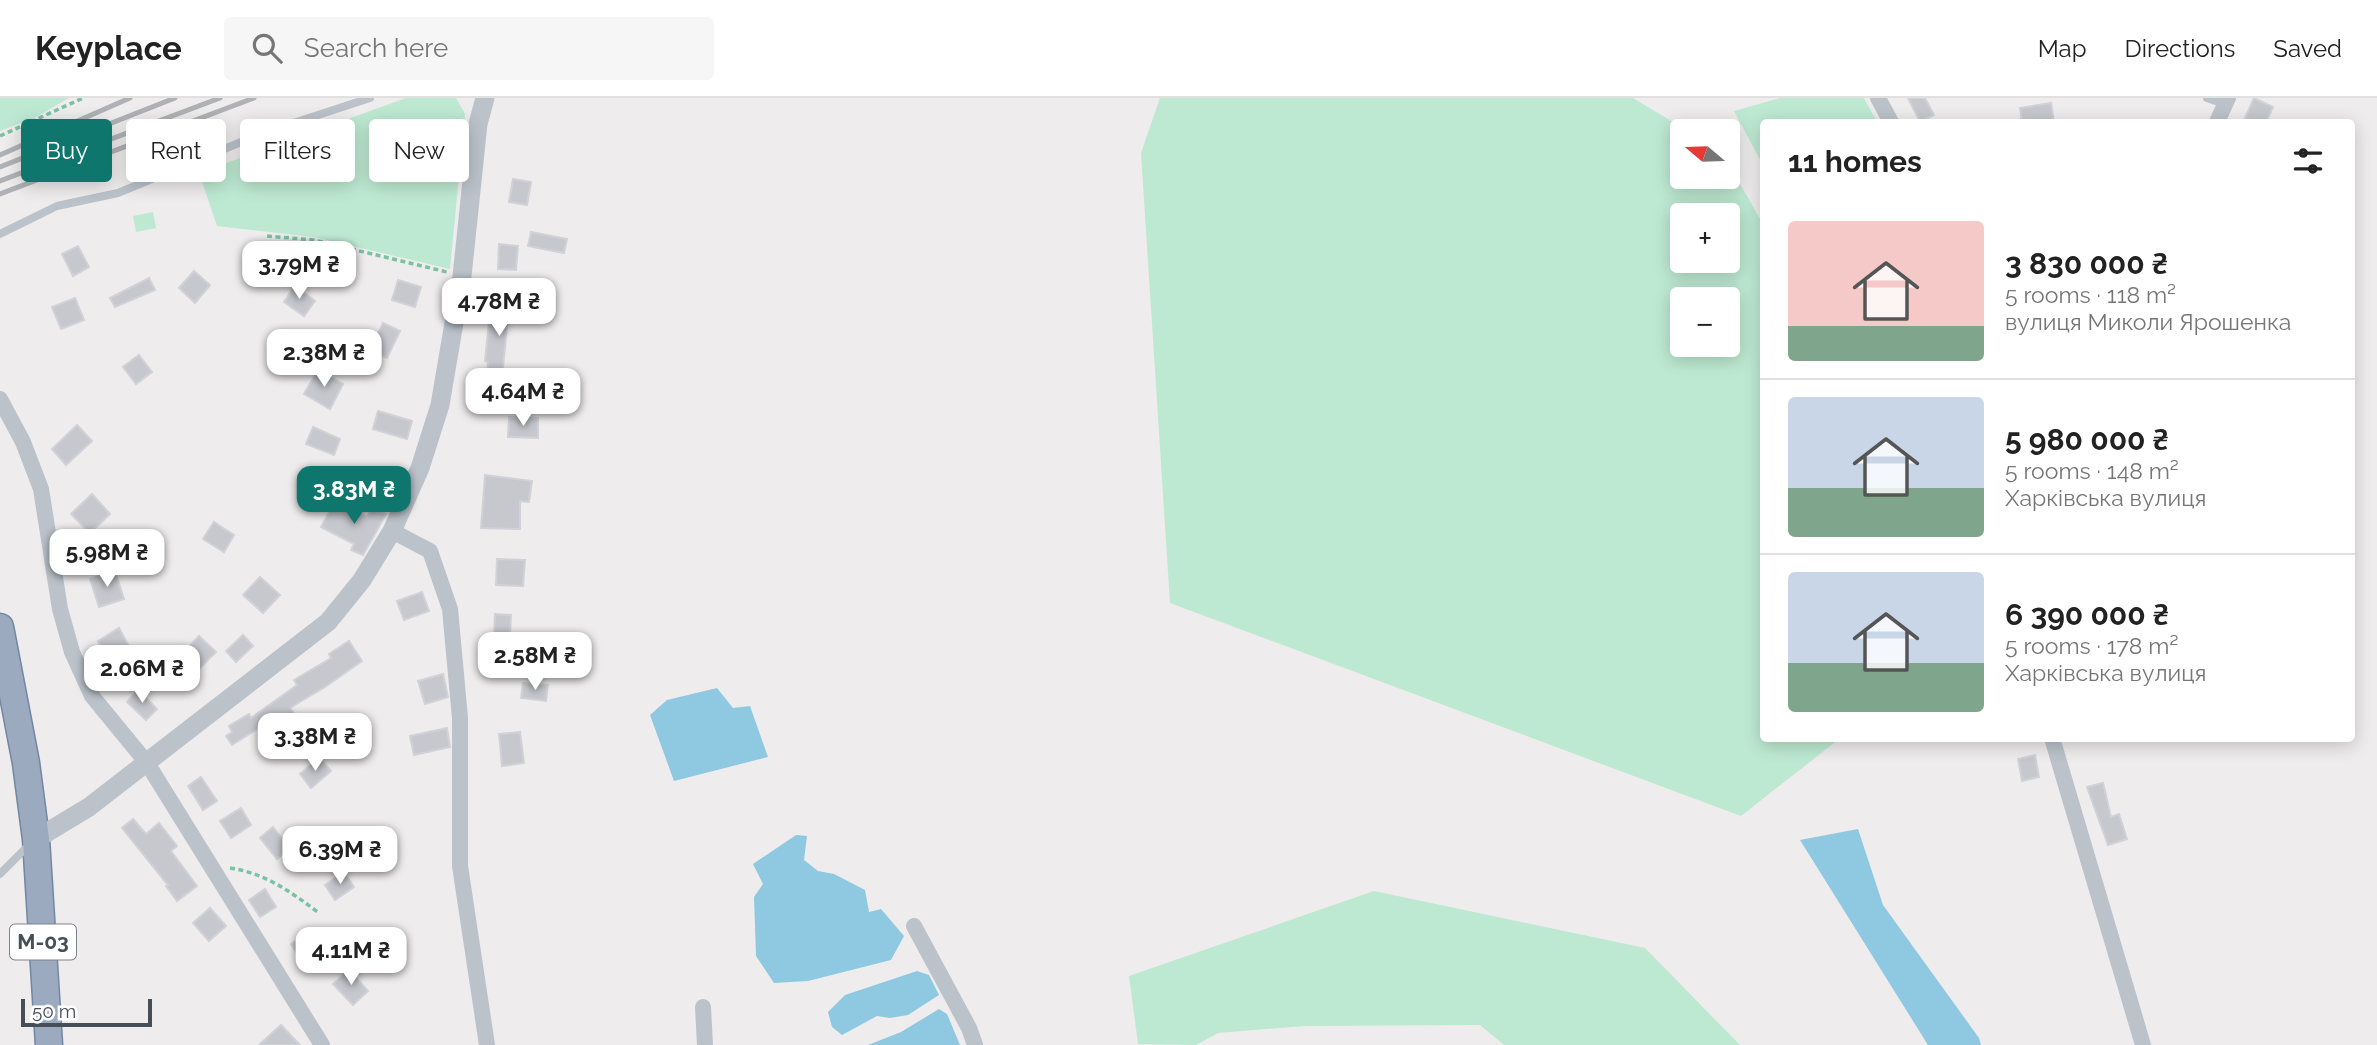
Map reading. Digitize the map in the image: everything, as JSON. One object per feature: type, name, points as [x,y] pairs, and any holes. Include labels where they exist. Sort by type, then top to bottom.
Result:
[{"type":"highway","name":"М-03","points":[[0,626],[26,763],[36,839],[49,1045]]},
{"type":"street","points":[[36,839],[89,807],[328,622],[362,580],[392,531],[420,468],[440,405],[462,276],[478,124],[485,98]]},
{"type":"street","points":[[1878,98],[1889,119]]},
{"type":"street","points":[[2218,119],[2226,101]]},
{"type":"street","points":[[0,399],[23,442],[41,489],[60,609],[72,652],[92,696],[147,763],[322,1045]]},
{"type":"street","points":[[392,531],[430,551],[450,609],[460,718],[460,866],[487,1045]]},
{"type":"street","points":[[2053,742],[2143,1045]]},
{"type":"street","points":[[914,926],[969,1028],[975,1045]]},
{"type":"street","points":[[703,1007],[705,1045]]},
{"type":"lane","points":[[0,234],[57,206],[118,193],[263,132],[370,98]]},
{"type":"lane","points":[[2207,98],[2226,101]]},
{"type":"lane","points":[[0,874],[36,839]]},
{"type":"path","points":[[0,136],[83,98]]},
{"type":"path","points":[[267,236],[314,240],[462,276]]},
{"type":"path","points":[[211,866],[249,871],[286,888],[319,913]]},
{"type":"green space","points":[[0,98],[69,98],[34,118],[21,119],[21,123],[0,131]]},
{"type":"green space","points":[[406,98],[456,98],[465,114],[465,119],[369,119],[369,182],[458,182],[450,269],[314,237],[217,226],[202,182],[226,182],[226,163],[240,158],[240,182],[355,182],[355,119],[348,119]]},
{"type":"green space","points":[[1160,98],[1633,98],[1670,120],[1670,189],[1740,189],[1740,184],[1760,219],[1760,742],[1835,742],[1741,816],[1170,603],[1141,153]]},
{"type":"green space","points":[[1780,98],[1864,98],[1875,119],[1760,119],[1760,160],[1734,111]]},
{"type":"green space","points":[[153,212],[156,228],[136,232],[133,216]]},
{"type":"green space","points":[[1374,891],[1645,948],[1740,1045],[1504,1045],[1480,1025],[1304,1026],[1218,1033],[1196,1045],[1138,1044],[1129,976]]},
{"type":"water","points":[[717,688],[733,708],[750,706],[768,757],[674,781],[650,715],[667,700]]},
{"type":"water","points":[[1858,829],[1883,905],[1979,1038],[1981,1045],[1928,1045],[1800,840]]},
{"type":"water","points":[[796,835],[807,836],[804,860],[818,871],[834,874],[865,890],[869,912],[881,909],[904,936],[891,960],[808,981],[774,983],[756,956],[754,897],[763,884],[753,864]]},
{"type":"water","points":[[917,971],[929,975],[939,995],[908,1015],[890,1018],[877,1016],[842,1035],[832,1027],[828,1012],[845,995]]},
{"type":"water","points":[[939,1009],[947,1014],[960,1045],[868,1045],[901,1032]]},
{"type":"building","points":[[1908,98],[1925,98],[1934,115],[1918,119]]},
{"type":"building","points":[[2254,98],[2273,107],[2267,119],[2245,118]]},
{"type":"building","points":[[2051,103],[2054,119],[2022,119],[2020,108]]},
{"type":"building","points":[[513,179],[531,182],[527,205],[509,202]]},
{"type":"building","points":[[531,232],[567,239],[564,253],[528,246]]},
{"type":"building","points":[[499,244],[518,246],[516,270],[498,269]]},
{"type":"building","points":[[78,246],[89,267],[73,276],[62,254]]},
{"type":"building","points":[[194,271],[210,285],[195,303],[179,288]]},
{"type":"building","points":[[149,278],[155,290],[115,307],[110,298]]},
{"type":"building","points":[[398,280],[421,287],[415,307],[392,300]]},
{"type":"building","points":[[295,286],[315,301],[304,316],[284,302]]},
{"type":"building","points":[[487,294],[527,302],[524,319],[508,316],[500,398],[485,397],[488,362],[485,361],[490,312],[483,311]]},
{"type":"building","points":[[75,298],[84,320],[61,329],[52,307]]},
{"type":"building","points":[[383,323],[400,331],[387,358],[370,350]]},
{"type":"building","points":[[139,355],[152,372],[136,384],[123,367]]},
{"type":"building","points":[[318,370],[343,384],[330,409],[304,394]]},
{"type":"building","points":[[378,411],[412,421],[407,439],[373,429]]},
{"type":"building","points":[[509,417],[538,418],[538,438],[508,437]]},
{"type":"building","points":[[77,425],[92,441],[66,465],[52,449]]},
{"type":"building","points":[[313,427],[340,439],[334,455],[306,444]]},
{"type":"building","points":[[485,475],[532,481],[529,502],[520,501],[520,529],[481,528]]},
{"type":"building","points":[[92,494],[110,514],[90,533],[71,514]]},
{"type":"building","points":[[335,501],[367,517],[372,507],[386,514],[363,555],[351,550],[354,544],[321,527]]},
{"type":"building","points":[[214,522],[234,535],[224,552],[203,539]]},
{"type":"building","points":[[497,559],[525,560],[523,586],[496,585]]},
{"type":"building","points":[[115,571],[124,599],[99,607],[90,579]]},
{"type":"building","points":[[260,577],[280,595],[263,613],[243,595]]},
{"type":"building","points":[[422,592],[429,611],[404,620],[397,601]]},
{"type":"building","points":[[495,614],[511,615],[510,636],[494,635]]},
{"type":"building","points":[[119,628],[131,650],[110,662],[98,641]]},
{"type":"building","points":[[243,635],[253,646],[236,662],[226,651]]},
{"type":"building","points":[[199,636],[216,652],[200,668],[184,652]]},
{"type":"building","points":[[349,641],[362,661],[290,708],[294,713],[279,724],[275,718],[232,745],[226,736],[232,732],[229,726],[249,714],[251,718],[297,685],[294,680],[331,658],[329,654]]},
{"type":"building","points":[[508,651],[523,654],[519,674],[504,670]]},
{"type":"building","points":[[443,674],[448,697],[425,704],[418,681]]},
{"type":"building","points":[[523,683],[548,685],[546,701],[521,698]]},
{"type":"building","points":[[138,690],[157,709],[146,720],[127,702]]},
{"type":"building","points":[[447,728],[450,747],[414,755],[410,736]]},
{"type":"building","points":[[520,732],[524,763],[502,766],[499,734]]},
{"type":"building","points":[[2035,755],[2039,777],[2022,781],[2018,759]]},
{"type":"building","points":[[319,758],[331,771],[311,788],[300,774]]},
{"type":"building","points":[[201,777],[217,801],[203,810],[188,786]]},
{"type":"building","points":[[2103,783],[2111,817],[2119,814],[2127,839],[2108,845],[2087,787]]},
{"type":"building","points":[[241,808],[251,825],[231,838],[220,821]]},
{"type":"building","points":[[133,819],[146,834],[159,823],[177,846],[171,851],[197,886],[177,901],[166,886],[168,885],[122,828]]},
{"type":"building","points":[[273,827],[290,849],[277,859],[260,838]]},
{"type":"building","points":[[344,872],[354,887],[335,900],[325,885]]},
{"type":"building","points":[[265,889],[276,907],[260,917],[249,900]]},
{"type":"building","points":[[210,908],[226,926],[209,941],[193,923]]},
{"type":"building","points":[[305,935],[318,954],[304,964],[291,944]]},
{"type":"building","points":[[349,970],[368,991],[353,1005],[333,984]]},
{"type":"building","points":[[281,1025],[300,1045],[259,1045]]},
{"type":"railway","points":[[0,155],[130,98]]},
{"type":"railway","points":[[0,167],[175,98]]},
{"type":"railway","points":[[0,181],[220,98]]},
{"type":"railway","points":[[0,194],[254,98]]}]
